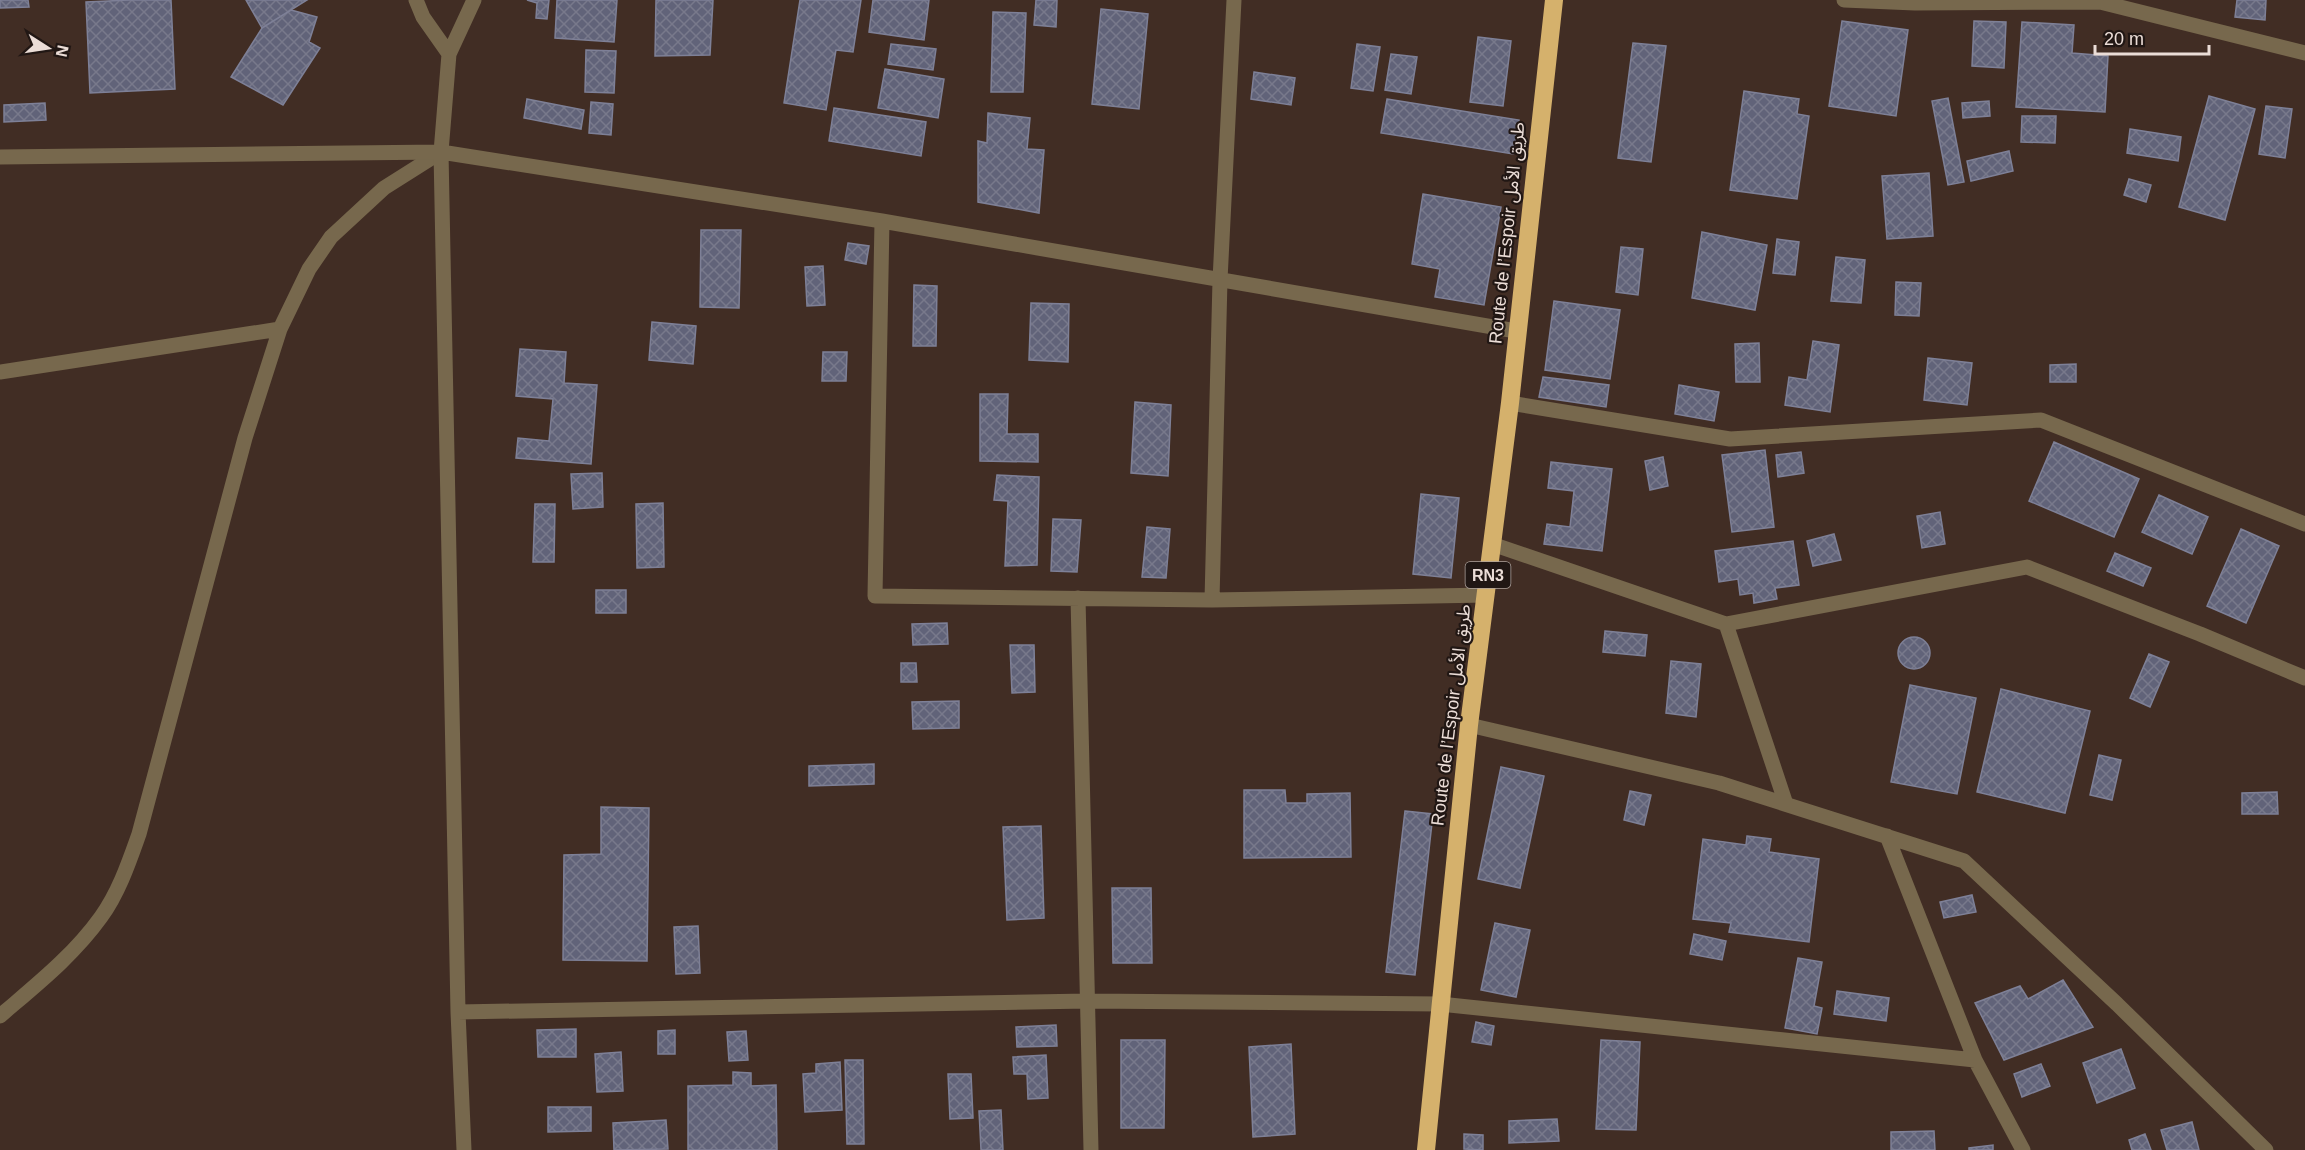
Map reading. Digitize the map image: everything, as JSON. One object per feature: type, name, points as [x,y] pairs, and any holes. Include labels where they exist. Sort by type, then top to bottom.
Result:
[{"type":"highway","name":"Route de l’Espoir طريق الأمل","points":[[1426,1150],[1469,725],[1510,403],[1516,331],[1554,0]]},
{"type":"street","points":[[416,0],[423,17],[449,54]]},
{"type":"street","points":[[464,1150],[458,1012],[441,152],[449,54],[474,0]]},
{"type":"street","points":[[1212,600],[1220,280],[1234,0]]},
{"type":"street","points":[[1844,0],[2100,2],[2305,53]]},
{"type":"street","points":[[0,1016],[66,959],[103,916],[124,877],[139,834],[245,438],[280,329],[309,269],[331,237],[384,188],[441,152]]},
{"type":"street","points":[[0,157],[441,152],[882,221],[1516,331]]},
{"type":"street","points":[[882,221],[875,596],[1212,600],[1486,595]]},
{"type":"street","points":[[0,372],[280,329]]},
{"type":"street","points":[[1510,403],[1730,439],[2041,420],[2305,524]]},
{"type":"street","points":[[1492,544],[1726,624],[2026,567],[2200,634],[2305,678]]},
{"type":"street","points":[[1078,598],[1091,1150]]},
{"type":"street","points":[[1726,624],[1786,804]]},
{"type":"street","points":[[1469,725],[1719,783],[1964,861],[2117,1004],[2266,1150]]},
{"type":"street","points":[[1887,836],[1975,1060],[2023,1150]]},
{"type":"street","points":[[458,1012],[1088,1001],[1440,1004],[1975,1060]]},
{"type":"building","points":[[0,0],[28,0],[29,7],[0,8]]},
{"type":"building","points":[[171,0],[175,89],[90,93],[86,2]]},
{"type":"building","points":[[246,0],[307,0],[262,28]]},
{"type":"building","points":[[527,0],[549,0],[547,19],[536,18],[537,3]]},
{"type":"building","points":[[557,0],[617,0],[614,42],[555,38]]},
{"type":"building","points":[[656,0],[713,0],[710,55],[655,56]]},
{"type":"building","points":[[800,0],[861,0],[853,52],[836,50],[826,110],[784,103]]},
{"type":"building","points":[[873,0],[929,0],[924,40],[869,32]]},
{"type":"building","points":[[1036,0],[1057,0],[1056,27],[1034,25]]},
{"type":"building","points":[[2237,0],[2266,0],[2265,20],[2235,17]]},
{"type":"building","points":[[1101,9],[1148,14],[1139,109],[1092,104]]},
{"type":"building","points":[[291,10],[317,17],[309,42],[320,48],[283,105],[231,77],[262,28]]},
{"type":"building","points":[[993,12],[1026,13],[1023,92],[991,92]]},
{"type":"building","points":[[1842,21],[1908,30],[1896,116],[1829,106]]},
{"type":"building","points":[[1974,21],[2006,22],[2004,68],[1972,66]]},
{"type":"building","points":[[2022,22],[2074,25],[2072,53],[2108,56],[2105,112],[2016,107]]},
{"type":"building","points":[[1478,37],[1511,41],[1503,106],[1470,102]]},
{"type":"building","points":[[1633,43],[1666,46],[1651,162],[1618,158]]},
{"type":"building","points":[[891,44],[936,49],[933,70],[888,64]]},
{"type":"building","points":[[1357,44],[1380,47],[1373,91],[1351,88]]},
{"type":"building","points":[[586,50],[616,51],[614,93],[585,92]]},
{"type":"building","points":[[1391,54],[1417,57],[1411,94],[1385,90]]},
{"type":"building","points":[[885,69],[944,79],[938,118],[878,108]]},
{"type":"building","points":[[1254,72],[1295,78],[1291,105],[1251,99]]},
{"type":"building","points":[[1744,91],[1799,99],[1797,114],[1809,116],[1797,199],[1730,190]]},
{"type":"building","points":[[2209,96],[2255,109],[2225,220],[2179,207]]},
{"type":"building","points":[[1948,98],[1964,182],[1948,185],[1932,101]]},
{"type":"building","points":[[527,99],[584,110],[581,129],[524,118]]},
{"type":"building","points":[[1387,99],[1519,120],[1513,154],[1381,133]]},
{"type":"building","points":[[1989,101],[1990,116],[1963,118],[1962,103]]},
{"type":"building","points":[[591,102],[613,104],[611,135],[589,133]]},
{"type":"building","points":[[45,103],[46,120],[4,122],[4,105]]},
{"type":"building","points":[[2266,106],[2292,109],[2285,158],[2259,154]]},
{"type":"building","points":[[834,108],[926,122],[921,156],[829,141]]},
{"type":"building","points":[[988,113],[1030,118],[1027,149],[1044,150],[1039,213],[978,202],[978,141],[987,143]]},
{"type":"building","points":[[2022,116],[2056,116],[2055,143],[2021,142]]},
{"type":"building","points":[[2130,129],[2181,137],[2178,161],[2127,153]]},
{"type":"building","points":[[2009,151],[2013,171],[1971,181],[1967,161]]},
{"type":"building","points":[[1929,173],[1933,236],[1887,239],[1882,176]]},
{"type":"building","points":[[2129,179],[2151,185],[2146,202],[2124,195]]},
{"type":"building","points":[[1423,194],[1501,207],[1484,305],[1435,297],[1440,269],[1412,264]]},
{"type":"building","points":[[701,230],[741,230],[739,308],[700,307]]},
{"type":"building","points":[[1702,232],[1767,245],[1755,310],[1692,298]]},
{"type":"building","points":[[1777,239],[1799,242],[1795,275],[1773,273]]},
{"type":"building","points":[[848,243],[869,246],[866,264],[845,260]]},
{"type":"building","points":[[1621,247],[1643,249],[1638,295],[1616,292]]},
{"type":"building","points":[[1836,257],[1865,260],[1861,303],[1831,301]]},
{"type":"building","points":[[823,266],[825,305],[807,306],[805,267]]},
{"type":"building","points":[[1896,282],[1921,283],[1919,316],[1895,315]]},
{"type":"building","points":[[914,285],[937,286],[936,346],[913,346]]},
{"type":"building","points":[[1554,301],[1620,310],[1610,379],[1545,370]]},
{"type":"building","points":[[1031,303],[1069,304],[1068,362],[1029,360]]},
{"type":"building","points":[[652,322],[696,326],[693,364],[649,360]]},
{"type":"building","points":[[1813,341],[1839,345],[1830,412],[1785,405],[1789,377],[1807,380]]},
{"type":"building","points":[[1759,343],[1760,382],[1736,382],[1735,344]]},
{"type":"building","points":[[520,349],[566,352],[564,383],[597,385],[591,464],[516,458],[518,438],[549,441],[553,399],[516,396]]},
{"type":"building","points":[[823,352],[847,352],[846,381],[822,381]]},
{"type":"building","points":[[1928,358],[1972,363],[1967,405],[1924,400]]},
{"type":"building","points":[[2076,364],[2076,382],[2050,382],[2050,365]]},
{"type":"building","points":[[1543,377],[1609,385],[1606,407],[1539,397]]},
{"type":"building","points":[[1679,385],[1719,392],[1714,421],[1675,414]]},
{"type":"building","points":[[980,394],[1008,394],[1007,434],[1038,434],[1038,462],[980,461]]},
{"type":"building","points":[[1135,402],[1171,405],[1168,476],[1131,473]]},
{"type":"building","points":[[2054,442],[2139,479],[2114,537],[2029,501]]},
{"type":"building","points":[[1765,450],[1774,527],[1732,532],[1722,455]]},
{"type":"building","points":[[1801,452],[1804,473],[1778,477],[1776,455]]},
{"type":"building","points":[[1663,457],[1668,486],[1650,490],[1645,461]]},
{"type":"building","points":[[1551,462],[1612,469],[1602,551],[1544,544],[1547,524],[1570,527],[1574,491],[1548,488]]},
{"type":"building","points":[[602,473],[603,507],[573,509],[571,474]]},
{"type":"building","points":[[997,475],[1039,477],[1037,565],[1005,566],[1008,501],[994,500]]},
{"type":"building","points":[[1421,494],[1459,498],[1451,578],[1413,574]]},
{"type":"building","points":[[2159,495],[2208,517],[2192,554],[2142,532]]},
{"type":"building","points":[[663,503],[664,567],[637,568],[636,504]]},
{"type":"building","points":[[535,504],[555,504],[554,562],[533,562]]},
{"type":"building","points":[[1940,512],[1945,544],[1922,548],[1917,516]]},
{"type":"building","points":[[1053,519],[1081,520],[1077,572],[1051,571]]},
{"type":"building","points":[[1147,527],[1170,529],[1166,578],[1142,577]]},
{"type":"building","points":[[2241,529],[2279,546],[2246,623],[2207,606]]},
{"type":"building","points":[[1834,534],[1841,560],[1813,566],[1807,541]]},
{"type":"building","points":[[1793,541],[1799,585],[1775,588],[1777,599],[1754,603],[1753,593],[1740,595],[1738,579],[1719,582],[1715,551]]},
{"type":"building","points":[[2115,553],[2151,568],[2143,586],[2107,571]]},
{"type":"building","points":[[596,590],[626,590],[626,613],[596,613]]},
{"type":"building","points":[[947,623],[948,644],[913,645],[912,624]]},
{"type":"building","points":[[1605,631],[1647,635],[1645,656],[1603,652]]},
{"type":"building","points":[[1914,637],[1925,642],[1930,653],[1925,664],[1914,669],[1903,664],[1898,653],[1903,642]]},
{"type":"building","points":[[1010,645],[1034,645],[1035,692],[1012,693]]},
{"type":"building","points":[[2149,654],[2169,662],[2150,707],[2130,698]]},
{"type":"building","points":[[1671,661],[1701,664],[1696,717],[1666,713]]},
{"type":"building","points":[[901,663],[916,663],[917,682],[901,682]]},
{"type":"building","points":[[1910,685],[1976,698],[1957,794],[1891,782]]},
{"type":"building","points":[[2001,689],[2090,711],[2065,813],[1977,792]]},
{"type":"building","points":[[959,701],[959,728],[913,729],[912,702]]},
{"type":"building","points":[[2099,755],[2121,760],[2112,800],[2090,795]]},
{"type":"building","points":[[874,764],[874,784],[809,786],[809,766]]},
{"type":"building","points":[[1501,767],[1544,776],[1520,888],[1478,879]]},
{"type":"building","points":[[1244,790],[1285,790],[1286,803],[1307,803],[1307,794],[1350,793],[1351,857],[1244,858]]},
{"type":"building","points":[[1630,791],[1651,795],[1644,825],[1624,820]]},
{"type":"building","points":[[2277,792],[2278,814],[2242,814],[2242,793]]},
{"type":"building","points":[[601,807],[649,808],[647,961],[563,960],[564,855],[601,854]]},
{"type":"building","points":[[1405,811],[1433,814],[1415,975],[1386,972]]},
{"type":"building","points":[[1041,826],[1044,918],[1007,920],[1003,827]]},
{"type":"building","points":[[1747,836],[1771,839],[1769,852],[1819,859],[1809,942],[1729,932],[1731,923],[1693,919],[1703,839],[1746,845]]},
{"type":"building","points":[[1112,888],[1151,888],[1152,963],[1113,963]]},
{"type":"building","points":[[1972,895],[1976,912],[1944,918],[1940,902]]},
{"type":"building","points":[[1495,923],[1530,930],[1516,997],[1481,990]]},
{"type":"building","points":[[698,926],[700,973],[676,974],[674,927]]},
{"type":"building","points":[[1694,934],[1726,941],[1722,960],[1690,954]]},
{"type":"building","points":[[1798,958],[1822,962],[1814,1006],[1822,1008],[1817,1034],[1785,1028]]},
{"type":"building","points":[[2063,980],[2093,1027],[2004,1060],[1975,1003],[2020,986],[2028,999]]},
{"type":"building","points":[[1837,991],[1889,998],[1886,1021],[1834,1014]]},
{"type":"building","points":[[1476,1022],[1494,1026],[1491,1045],[1472,1042]]},
{"type":"building","points":[[1056,1025],[1057,1046],[1017,1047],[1016,1027]]},
{"type":"building","points":[[576,1029],[576,1057],[538,1057],[537,1030]]},
{"type":"building","points":[[675,1030],[675,1054],[658,1054],[658,1031]]},
{"type":"building","points":[[746,1031],[748,1060],[729,1061],[727,1032]]},
{"type":"building","points":[[1121,1040],[1165,1040],[1164,1128],[1121,1128]]},
{"type":"building","points":[[1601,1040],[1640,1042],[1636,1130],[1596,1129]]},
{"type":"building","points":[[1291,1044],[1295,1134],[1253,1137],[1249,1047]]},
{"type":"building","points":[[2121,1049],[2135,1088],[2097,1103],[2083,1063]]},
{"type":"building","points":[[621,1052],[623,1091],[597,1092],[595,1054]]},
{"type":"building","points":[[1046,1055],[1048,1098],[1028,1099],[1027,1074],[1014,1074],[1013,1057]]},
{"type":"building","points":[[845,1060],[863,1060],[864,1144],[847,1144]]},
{"type":"building","points":[[840,1062],[842,1110],[805,1112],[803,1074],[816,1073],[816,1064]]},
{"type":"building","points":[[2041,1064],[2050,1086],[2022,1097],[2014,1074]]},
{"type":"building","points":[[733,1072],[751,1073],[751,1086],[776,1085],[777,1150],[688,1150],[688,1086],[733,1085]]},
{"type":"building","points":[[948,1074],[971,1074],[973,1118],[950,1119]]},
{"type":"building","points":[[548,1107],[591,1107],[591,1131],[548,1132]]},
{"type":"building","points":[[1001,1110],[1003,1150],[981,1150],[979,1111]]},
{"type":"building","points":[[1557,1119],[1559,1141],[1509,1143],[1509,1121]]},
{"type":"building","points":[[666,1120],[668,1149],[614,1150],[613,1123]]},
{"type":"building","points":[[2192,1122],[2199,1150],[2167,1150],[2161,1130]]},
{"type":"building","points":[[1934,1131],[1935,1150],[1891,1150],[1891,1132]]},
{"type":"building","points":[[1464,1134],[1483,1135],[1483,1150],[1464,1149]]},
{"type":"building","points":[[2145,1134],[2151,1150],[2132,1150],[2129,1140]]},
{"type":"building","points":[[1993,1145],[1993,1150],[1969,1150],[1969,1148]]}]
